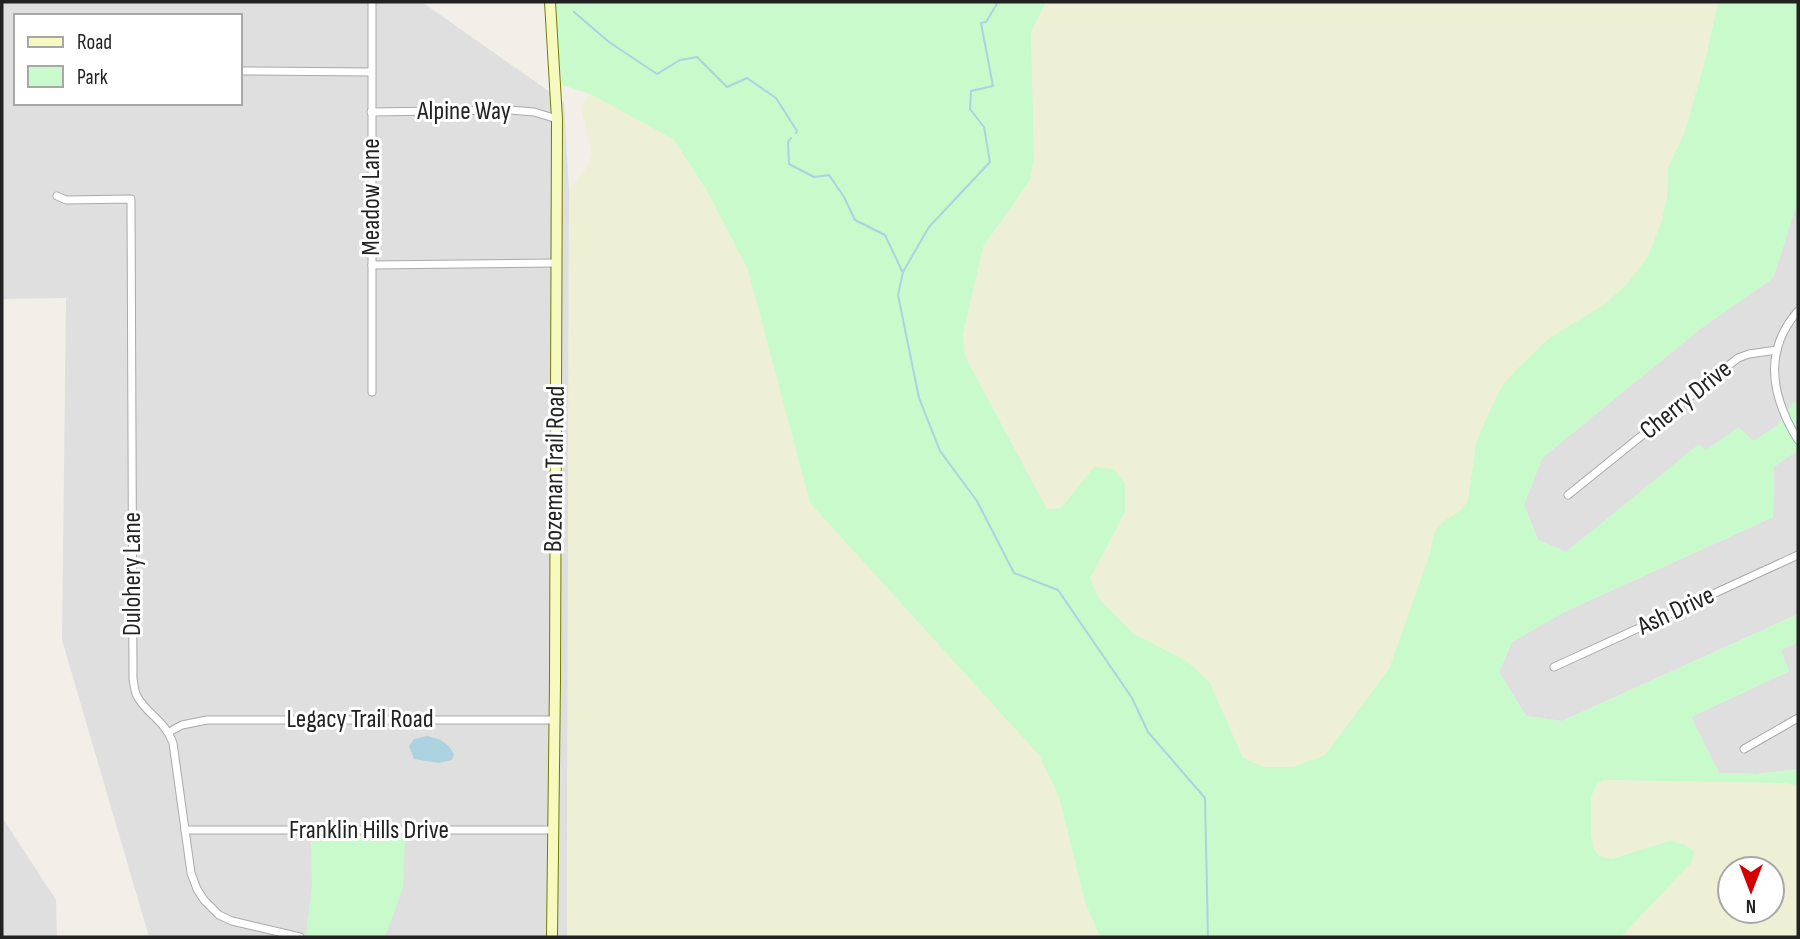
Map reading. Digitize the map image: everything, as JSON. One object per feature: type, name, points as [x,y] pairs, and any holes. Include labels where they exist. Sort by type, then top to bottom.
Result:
[{"type":"street","name":"Meadow Lane","points":[[372,2],[372,391]]},
{"type":"street","name":"Bozeman Trail Road","points":[[550,2],[556,119],[552,937]]},
{"type":"street","points":[[242,71],[371,72]]},
{"type":"street","name":"Alpine Way","points":[[371,112],[510,110],[556,119]]},
{"type":"street","name":"Dulohery Lane","points":[[57,196],[66,200],[131,199],[133,678],[135,693],[142,704],[169,732]]},
{"type":"street","points":[[372,265],[555,263]]},
{"type":"street","points":[[1798,312],[1785,329],[1777,350],[1775,374],[1783,414],[1798,440]]},
{"type":"street","name":"Cherry Drive","points":[[1568,495],[1738,358],[1777,350]]},
{"type":"street","name":"Ash Drive","points":[[1555,667],[1798,555]]},
{"type":"street","points":[[1744,749],[1798,718]]},
{"type":"street","name":"Legacy Trail Road","points":[[169,732],[194,722],[217,720],[554,720]]},
{"type":"street","points":[[169,732],[173,743],[191,873],[208,905],[219,915],[232,921],[300,937]]},
{"type":"street","name":"Franklin Hills Drive","points":[[185,830],[553,830]]},
{"type":"shaded area","points":[[2,2],[422,2],[564,102],[569,191],[567,937],[149,937],[62,640],[66,298],[2,299]]},
{"type":"shaded area","points":[[1798,200],[1798,402],[1792,404],[1778,425],[1753,442],[1705,451],[1699,445],[1566,552],[1538,540],[1524,505],[1542,458],[1700,329],[1773,278]]},
{"type":"shaded area","points":[[1798,450],[1798,614],[1562,721],[1526,716],[1499,672],[1512,642],[1564,612],[1773,517],[1774,466]]},
{"type":"shaded area","points":[[1798,642],[1798,769],[1756,774],[1719,773],[1691,717],[1789,671],[1780,650]]},
{"type":"shaded area","points":[[2,817],[56,900],[57,937],[2,937]]},
{"type":"green space","points":[[556,2],[1046,2],[1031,32],[1034,159],[1030,180],[983,247],[963,334],[965,356],[1047,509],[1061,508],[1094,467],[1114,469],[1125,484],[1125,512],[1090,578],[1099,599],[1133,633],[1188,662],[1210,683],[1243,758],[1264,767],[1293,767],[1325,755],[1389,669],[1435,532],[1468,500],[1476,442],[1503,385],[1548,339],[1605,304],[1627,284],[1648,256],[1662,220],[1667,197],[1668,168],[1685,131],[1718,2],[1798,2],[1798,200],[1773,278],[1700,329],[1542,458],[1524,505],[1538,540],[1566,552],[1699,444],[1706,450],[1739,427],[1753,441],[1778,425],[1792,404],[1798,402],[1798,450],[1774,467],[1773,517],[1564,612],[1512,642],[1499,672],[1526,716],[1562,721],[1798,614],[1798,642],[1781,650],[1789,671],[1691,717],[1719,773],[1756,774],[1798,769],[1798,786],[1785,783],[1604,780],[1597,783],[1591,798],[1591,834],[1593,848],[1599,856],[1611,859],[1669,841],[1684,844],[1694,851],[1692,862],[1621,937],[1100,937],[1085,902],[1059,797],[1039,755],[810,503],[748,270],[706,189],[673,139],[590,94],[562,85]]},
{"type":"green space","points":[[1046,2],[1718,2],[1685,131],[1668,168],[1667,197],[1662,220],[1648,256],[1627,284],[1605,304],[1548,339],[1503,385],[1476,442],[1468,500],[1457,515],[1437,528],[1389,669],[1325,755],[1293,767],[1264,767],[1243,758],[1210,683],[1188,662],[1133,633],[1099,599],[1090,578],[1124,512],[1094,467],[1061,508],[1047,509],[965,356],[963,334],[983,246],[1030,180],[1034,159],[1031,32]]},
{"type":"green space","points":[[590,94],[673,139],[706,189],[748,270],[810,503],[1039,755],[1059,797],[1085,902],[1100,937],[567,937],[569,191],[585,170],[592,155],[581,108]]},
{"type":"green space","points":[[1603,780],[1785,783],[1798,786],[1798,937],[1621,937],[1692,862],[1669,841],[1610,859],[1599,856],[1593,848],[1591,834],[1591,798],[1597,783]]},
{"type":"green space","points":[[311,835],[405,837],[403,888],[385,937],[306,935],[312,886]]},
{"type":"water","points":[[427,736],[446,744],[454,754],[452,760],[439,763],[414,759],[409,746],[414,739]]},
{"type":"waterway","points":[[998,2],[986,22],[981,23],[993,86],[971,91],[970,109],[984,127],[990,162],[929,227],[903,272],[898,295],[919,398],[940,451],[977,501],[1014,573],[1058,590],[1132,698],[1148,732],[1205,798],[1208,937]]},
{"type":"waterway","points":[[574,12],[609,42],[657,74],[680,60],[697,57],[727,87],[747,78],[776,98],[796,133]]},
{"type":"waterway","points":[[791,138],[788,142],[789,164],[814,177],[829,175],[855,220],[885,235],[902,271]]}]
